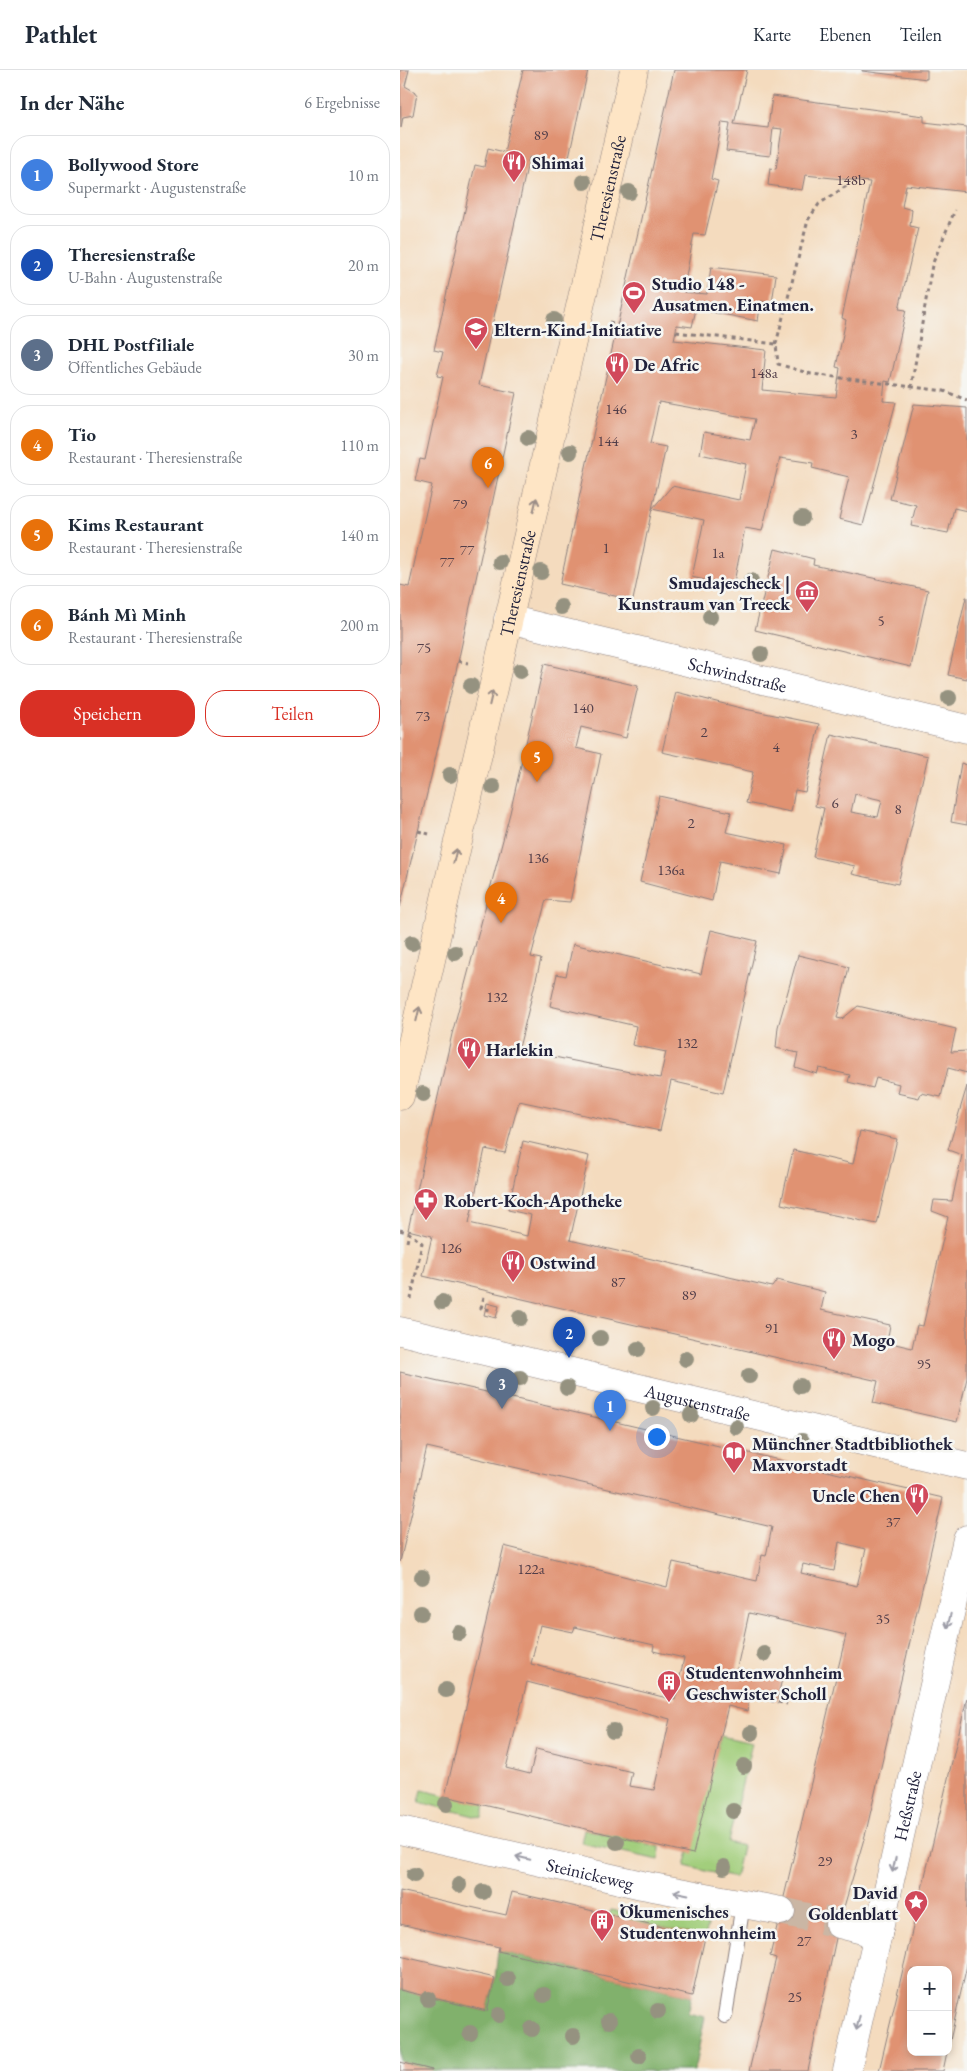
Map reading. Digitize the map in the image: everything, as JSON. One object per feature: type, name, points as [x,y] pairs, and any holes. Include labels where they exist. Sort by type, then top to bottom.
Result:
[{"type":"main road","name":"Theresienstraße","points":[[400,1096],[634,70]]},
{"type":"street","name":"Schwindstraße","points":[[508,619],[967,729]]},
{"type":"street","name":"Augustenstraße","points":[[400,1332],[967,1466]]},
{"type":"street","name":"Heßstraße","points":[[847,2071],[967,1539]]},
{"type":"street","name":"Steinickeweg","points":[[400,1830],[642,1885],[781,1911]]},
{"type":"street","points":[[839,1924],[878,1934]]},
{"type":"lane","points":[[725,2016],[743,1904]]},
{"type":"path","points":[[848,184],[819,204],[808,220],[776,344],[778,364],[811,374],[944,391],[967,400]]},
{"type":"path","points":[[911,388],[932,264],[955,210]]},
{"type":"path","points":[[676,332],[776,344]]},
{"type":"path","points":[[400,1230],[409,1233],[422,1243],[412,1299]]},
{"type":"path","points":[[407,1242],[409,1233]]},
{"type":"path","points":[[484,1296],[481,1308],[491,1310]]},
{"type":"path","points":[[731,1692],[787,1704]]},
{"type":"green space","points":[[721,1736],[752,1743],[728,1842],[742,1846],[735,1878],[685,1866]]},
{"type":"green space","points":[[422,1790],[485,1805],[482,1818],[419,1802]]},
{"type":"green space","points":[[584,1829],[660,1847],[659,1860],[581,1843]]},
{"type":"green space","points":[[611,1910],[708,1925],[705,1937],[609,1915]]},
{"type":"green space","points":[[498,1951],[692,1996],[688,2013],[705,2017],[694,2071],[435,2071],[400,2062],[400,1990],[487,2011],[495,1978]]},
{"type":"building","points":[[400,70],[409,70],[405,86],[417,93],[413,115],[403,117],[401,128]]},
{"type":"building","points":[[523,70],[588,70],[567,166],[529,157],[479,385],[516,393],[455,676],[400,907],[400,585],[409,587],[432,485],[415,481],[420,459],[425,460],[443,377],[437,376],[443,352],[434,350],[475,165],[484,167],[488,148],[504,152]]},
{"type":"building","points":[[674,70],[747,70],[734,124],[768,128],[772,96],[924,116],[924,122],[967,127],[967,192],[906,185],[902,207],[912,210],[910,226],[918,228],[899,309],[906,310],[890,382],[885,381],[883,401],[896,402],[863,525],[839,519],[849,477],[812,468],[813,463],[780,458],[762,531],[745,528],[733,587],[692,577],[704,520],[652,509],[633,600],[560,584]],"holes":[[[722,122],[730,123],[726,151],[770,156],[773,128],[782,129],[776,169],[770,168],[768,185],[802,190],[805,175],[870,182],[842,318],[846,320],[836,367],[840,368],[836,397],[762,390],[766,350],[674,340],[677,325],[692,327],[696,309],[758,321],[761,301],[772,303],[776,275],[711,267],[707,294],[683,292],[694,234],[705,235],[718,181],[711,179]],[[659,402],[755,419],[750,440],[704,432],[700,454],[746,464],[739,500],[672,486],[652,509],[666,447],[650,444]]]},
{"type":"building","points":[[927,70],[927,79],[862,71]]},
{"type":"building","points":[[914,404],[967,408],[967,511],[954,508],[948,533],[911,526],[916,505],[890,499]]},
{"type":"building","points":[[775,549],[814,559],[813,565],[928,590],[911,667],[755,630]]},
{"type":"building","points":[[967,597],[967,679],[948,675]]},
{"type":"building","points":[[544,664],[638,686],[626,738],[581,727],[576,748],[601,754],[570,902],[546,900],[531,957],[541,959],[519,1048],[529,1052],[660,1078],[666,1052],[632,1045],[636,1026],[550,1006],[557,974],[566,976],[573,944],[701,974],[711,930],[757,941],[723,1093],[671,1081],[660,1131],[519,1101],[505,1153],[485,1149],[469,1223],[527,1236],[531,1215],[508,1210],[523,1141],[589,1156],[570,1240],[772,1287],[777,1280],[825,1292],[821,1310],[890,1325],[887,1342],[912,1348],[917,1325],[923,1326],[948,1217],[932,1211],[934,1200],[952,1201],[962,1155],[948,1150],[967,1086],[967,1378],[957,1422],[873,1403],[878,1381],[423,1276],[432,1236],[408,1230],[452,1034],[510,813]]},
{"type":"building","points":[[676,692],[745,709],[819,724],[805,792],[795,790],[791,812],[746,803],[753,772],[662,752]]},
{"type":"building","points":[[831,734],[928,756],[898,884],[852,874],[855,866],[813,857],[824,808],[815,806]],"holes":[[[855,794],[882,800],[878,817],[851,812]]]},
{"type":"building","points":[[961,763],[967,765],[967,825],[951,822]]},
{"type":"building","points":[[659,796],[731,812],[726,832],[787,845],[781,874],[720,861],[712,901],[640,882]]},
{"type":"building","points":[[798,955],[849,967],[837,1018],[842,1019],[858,1006],[956,1029],[951,1052],[967,1051],[967,1073],[948,1068],[941,1097],[921,1093],[919,1098],[897,1093],[899,1084],[876,1078],[873,1088],[848,1082],[850,1075],[819,1068],[817,1074],[795,1067],[798,1053],[776,1048],[778,1027]]},
{"type":"building","points":[[860,1131],[897,1139],[877,1224],[781,1204],[793,1150],[853,1164]]},
{"type":"building","points":[[487,1303],[499,1306],[496,1318],[484,1315]]},
{"type":"building","points":[[400,1372],[943,1498],[866,1832],[839,1924],[808,2071],[749,2071],[776,1958],[770,1956],[846,1635],[749,1613],[737,1668],[782,1679],[777,1700],[750,1693],[747,1711],[728,1706],[693,1854],[445,1796],[504,1546],[667,1587],[673,1562],[757,1581],[762,1555],[766,1556],[772,1527],[427,1447],[400,1562]],"holes":[[[839,1542],[866,1549],[857,1586],[801,1573],[803,1564],[834,1571]],[[540,1625],[573,1632],[575,1627],[654,1645],[653,1651],[684,1658],[675,1700],[531,1664]],[[527,1682],[670,1719],[654,1790],[629,1786],[632,1772],[536,1749],[530,1774],[506,1768]]]},
{"type":"building","points":[[967,1698],[967,1965],[952,2032],[952,1966],[907,1966],[907,2056],[946,2056],[943,2071],[879,2071]]},
{"type":"building","name":"Ökumenisches Studentenwohnheim","points":[[400,1891],[506,1915],[512,1892],[705,1937],[692,1996],[498,1951],[499,1947],[400,1924]]},
{"type":"building","points":[[400,1956],[495,1978],[487,2011],[400,1990]]},
{"type":"building","points":[[400,2062],[432,2070],[432,2071],[400,2071]]},
{"type":"tunnel","points":[[781,1911],[839,1924]]},
{"type":"place","name":"Shimai","points":[[514,183]]},
{"type":"place","name":"Studio 148 - Ausatmen. Einatmen.","points":[[634,314]]},
{"type":"place","name":"Eltern-Kind-Initiative","points":[[476,350]]},
{"type":"place","name":"De Afric","points":[[617,385]]},
{"type":"place","name":"Bánh Mì Minh","points":[[488,488]]},
{"type":"place","name":"Smudajescheck | Kunstraum van Treeck","points":[[807,613]]},
{"type":"place","name":"Kims Restaurant","points":[[537,782]]},
{"type":"place","name":"Tio","points":[[501,923]]},
{"type":"place","name":"Harlekin","points":[[469,1070]]},
{"type":"place","name":"Robert-Koch-Apotheke","points":[[426,1221]]},
{"type":"place","name":"Ostwind","points":[[513,1283]]},
{"type":"place","name":"Theresienstraße","points":[[569,1358]]},
{"type":"place","name":"Mogo","points":[[834,1360]]},
{"type":"place","name":"DHL Postfiliale","points":[[502,1409]]},
{"type":"place","name":"Bollywood Store","points":[[610,1431]]},
{"type":"place","name":"Münchner Stadtbibliothek Maxvorstadt","points":[[734,1474]]},
{"type":"place","name":"Uncle Chen","points":[[917,1516]]},
{"type":"place","name":"Studentenwohnheim Geschwister Scholl","points":[[669,1703]]},
{"type":"place","name":"David Goldenblatt","points":[[916,1923]]},
{"type":"place","name":"Ökumenisches Studentenwohnheim","points":[[602,1942]]}]
